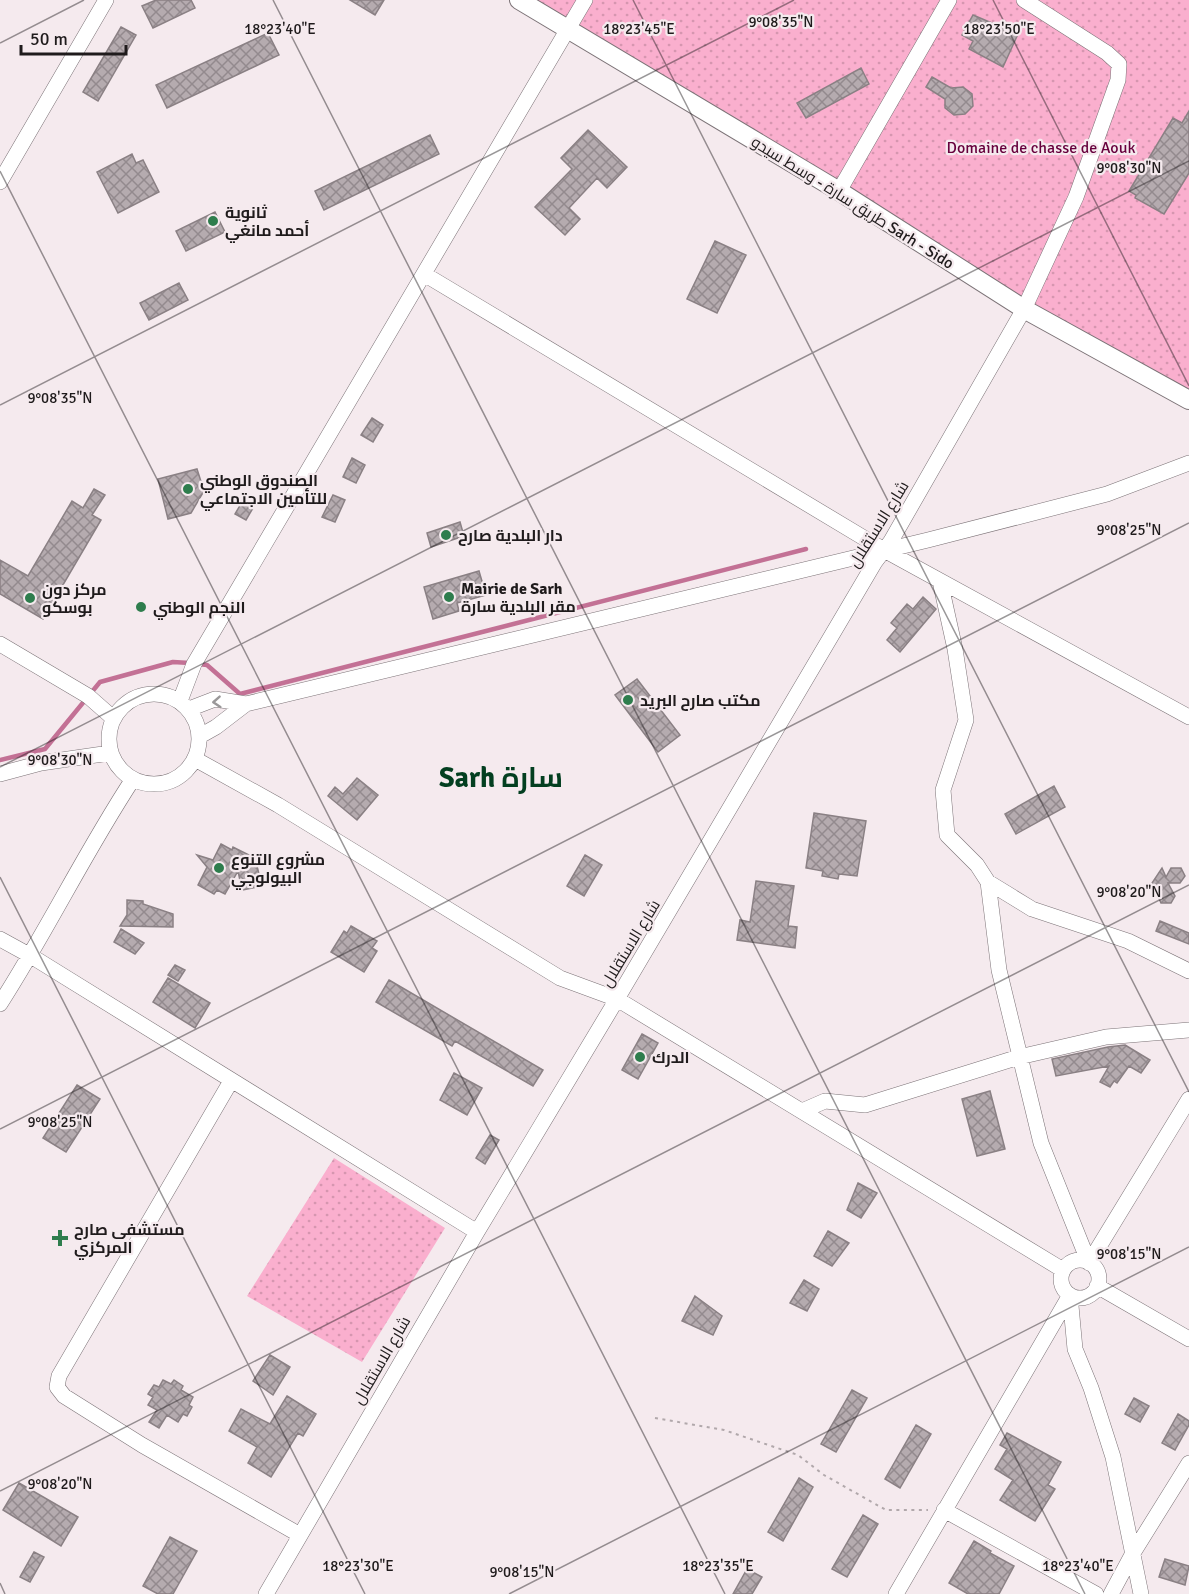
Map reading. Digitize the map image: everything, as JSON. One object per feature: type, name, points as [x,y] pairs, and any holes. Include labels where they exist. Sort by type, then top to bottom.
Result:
[{"type":"main road","name":"طريق سارة - وسط سيدو Sarh - Sido","points":[[519,0],[838,191],[1024,309],[1189,400]]},
{"type":"street","points":[[0,182],[106,0]]},
{"type":"street","points":[[184,705],[194,664],[585,0]]},
{"type":"street","points":[[838,191],[949,0]]},
{"type":"street","name":"شارع الاستقلال","points":[[266,1594],[477,1232],[875,562],[891,541],[1024,309],[1076,197],[1118,80],[1119,64],[1107,53],[1024,0]]},
{"type":"street","points":[[424,274],[884,550],[1189,717]]},
{"type":"street","points":[[184,705],[215,699],[246,704],[831,565],[1107,494],[1189,463]]},
{"type":"street","points":[[940,581],[955,649],[966,720],[943,790],[947,835],[977,865],[988,882],[1032,909],[1128,941],[1189,971]]},
{"type":"street","points":[[0,644],[88,696],[113,718]]},
{"type":"street","points":[[150,693],[166,694],[184,705],[197,722],[200,736],[195,759],[186,771],[174,780],[160,784],[146,784],[123,772],[110,753],[109,729],[113,718],[123,706],[135,697],[150,693]]},
{"type":"street","points":[[200,736],[246,704]]},
{"type":"street","points":[[0,774],[41,763],[110,753]]},
{"type":"street","points":[[195,759],[278,805],[560,978],[617,999],[1063,1270]]},
{"type":"street","points":[[0,1004],[31,956],[110,815],[133,779]]},
{"type":"street","points":[[988,882],[999,970],[1018,1056],[1041,1143],[1089,1263],[1097,1273],[1097,1286],[1092,1292],[1078,1298],[1070,1295],[1062,1287],[1063,1270],[1072,1262],[1084,1260],[1089,1263]]},
{"type":"street","points":[[0,939],[477,1232]]},
{"type":"street","points":[[802,1112],[825,1101],[865,1105],[1018,1056],[1106,1036],[1189,1030]]},
{"type":"street","points":[[231,1081],[59,1376],[57,1387],[64,1396],[142,1445],[300,1535]]},
{"type":"street","points":[[1089,1263],[1189,1100]]},
{"type":"street","points":[[1097,1286],[1189,1339]]},
{"type":"street","points":[[896,1594],[1070,1295]]},
{"type":"street","points":[[1070,1295],[1075,1349],[1113,1457],[1141,1594]]},
{"type":"street","points":[[1111,1594],[1133,1553],[1189,1463]]},
{"type":"street","points":[[944,1510],[1096,1594]]},
{"type":"path","points":[[655,1418],[724,1430],[798,1455],[824,1475],[886,1510],[944,1510]]},
{"type":"green space","name":"Domaine de chasse de Aouk","points":[[519,0],[1189,0],[1189,400]]},
{"type":"green space","points":[[334,1158],[445,1228],[362,1362],[247,1296]]},
{"type":"building","points":[[156,0],[191,0],[195,8],[153,28],[142,6]]},
{"type":"building","points":[[350,0],[384,0],[375,15]]},
{"type":"building","points":[[973,15],[1018,34],[1003,67],[969,49],[973,41],[962,35]]},
{"type":"building","points":[[121,27],[136,35],[98,101],[83,92]]},
{"type":"building","points":[[268,33],[279,55],[167,108],[156,85]]},
{"type":"building","points":[[861,68],[869,84],[806,118],[797,103]]},
{"type":"building","points":[[932,77],[951,88],[963,87],[972,94],[973,106],[965,114],[954,115],[945,108],[945,99],[926,87]]},
{"type":"building","points":[[1189,111],[1189,173],[1164,214],[1135,198],[1136,195],[1129,191],[1173,118],[1182,123]]},
{"type":"building","points":[[588,130],[627,167],[607,188],[597,178],[569,208],[580,219],[565,235],[535,207],[572,169],[561,158]]},
{"type":"building","points":[[430,135],[439,154],[324,210],[315,191]]},
{"type":"building","points":[[132,154],[136,163],[143,160],[159,192],[118,213],[97,172]]},
{"type":"building","points":[[215,212],[225,232],[186,251],[176,231]]},
{"type":"building","points":[[715,241],[746,255],[717,313],[687,299]]},
{"type":"building","points":[[179,283],[188,300],[149,320],[140,303]]},
{"type":"building","points":[[372,418],[383,425],[373,442],[361,435]]},
{"type":"building","points":[[352,458],[365,465],[356,483],[343,477]]},
{"type":"building","points":[[197,469],[204,491],[191,513],[168,519],[158,479]]},
{"type":"building","points":[[94,489],[105,495],[92,515],[101,520],[43,619],[0,594],[0,560],[28,576],[72,501],[83,508]]},
{"type":"building","points":[[333,495],[345,500],[335,522],[322,517]]},
{"type":"building","points":[[242,502],[253,508],[246,520],[235,514]]},
{"type":"building","name":"دار البلدية صارح","points":[[460,522],[464,536],[431,547],[427,533]]},
{"type":"building","points":[[479,571],[486,595],[457,603],[459,611],[433,619],[424,587]]},
{"type":"building","points":[[923,597],[936,609],[900,652],[887,640],[897,628],[891,623],[907,604],[913,609]]},
{"type":"building","points":[[637,679],[680,735],[658,752],[615,695]]},
{"type":"building","points":[[357,778],[378,795],[357,820],[328,796],[335,787],[343,794]]},
{"type":"building","points":[[1054,786],[1065,807],[1016,834],[1005,814]]},
{"type":"building","points":[[814,813],[866,821],[857,876],[839,874],[838,879],[822,876],[823,871],[806,868]]},
{"type":"building","name":"مشروع التنوع البيولوجي","points":[[221,844],[255,858],[262,886],[242,890],[238,871],[225,894],[217,890],[214,894],[198,885],[207,867],[197,855],[213,860]]},
{"type":"building","points":[[585,855],[602,865],[584,896],[567,886]]},
{"type":"building","points":[[1162,868],[1166,877],[1171,868],[1181,868],[1185,876],[1180,883],[1168,883],[1175,896],[1171,903],[1161,903],[1152,883]]},
{"type":"building","points":[[756,881],[794,886],[788,926],[797,927],[795,948],[737,940],[740,920],[750,922]]},
{"type":"building","points":[[127,900],[143,901],[143,904],[173,914],[173,927],[120,926],[127,915]]},
{"type":"building","points":[[1160,921],[1189,933],[1189,944],[1156,931]]},
{"type":"building","points":[[351,926],[377,941],[372,948],[377,951],[364,972],[331,952],[344,931],[347,933]]},
{"type":"building","points":[[121,929],[144,943],[135,954],[114,942]]},
{"type":"building","points":[[175,965],[185,970],[178,981],[168,975]]},
{"type":"building","points":[[168,978],[210,1003],[195,1028],[153,1002]]},
{"type":"building","points":[[389,980],[543,1070],[533,1086],[455,1041],[452,1046],[376,1002]]},
{"type":"building","name":"الدرك","points":[[642,1034],[658,1043],[638,1079],[622,1070]]},
{"type":"building","points":[[1125,1045],[1150,1060],[1141,1073],[1129,1066],[1117,1083],[1114,1081],[1110,1087],[1100,1082],[1109,1066],[1056,1076],[1052,1059]]},
{"type":"building","points":[[454,1073],[482,1088],[467,1115],[440,1100]]},
{"type":"building","points":[[77,1085],[100,1099],[66,1152],[43,1138]]},
{"type":"building","points":[[990,1091],[1005,1149],[977,1156],[962,1099]]},
{"type":"building","points":[[490,1135],[499,1140],[485,1164],[476,1158]]},
{"type":"building","points":[[858,1183],[877,1193],[861,1218],[847,1210]]},
{"type":"building","points":[[828,1231],[849,1243],[832,1266],[814,1256]]},
{"type":"building","points":[[804,1280],[819,1289],[807,1311],[790,1303]]},
{"type":"building","points":[[695,1296],[722,1316],[713,1335],[682,1321]]},
{"type":"building","points":[[270,1355],[290,1367],[273,1395],[253,1381]]},
{"type":"building","points":[[163,1380],[171,1384],[174,1380],[183,1386],[181,1390],[193,1397],[189,1405],[192,1407],[187,1416],[183,1414],[178,1422],[167,1415],[159,1428],[149,1422],[157,1410],[148,1405],[153,1397],[148,1394],[154,1385],[159,1387]]},
{"type":"building","points":[[852,1390],[867,1398],[836,1452],[821,1444]]},
{"type":"building","points":[[287,1396],[316,1414],[303,1436],[298,1433],[271,1477],[248,1463],[257,1447],[229,1431],[241,1409],[270,1424]]},
{"type":"building","points":[[1134,1398],[1149,1406],[1140,1422],[1125,1414]]},
{"type":"building","points":[[1178,1414],[1189,1421],[1189,1425],[1175,1450],[1162,1443]]},
{"type":"building","points":[[916,1425],[931,1434],[900,1488],[885,1479]]},
{"type":"building","points":[[1007,1433],[1061,1462],[1048,1485],[1055,1489],[1035,1521],[1000,1500],[1013,1480],[995,1469],[1007,1449],[1000,1445]]},
{"type":"building","points":[[799,1478],[813,1487],[783,1541],[768,1532]]},
{"type":"building","points":[[19,1483],[78,1517],[61,1546],[3,1510]]},
{"type":"building","points":[[863,1515],[878,1524],[847,1577],[832,1569]]},
{"type":"building","points":[[170,1537],[197,1551],[173,1594],[158,1594],[143,1586]]},
{"type":"building","points":[[974,1541],[1014,1566],[999,1594],[968,1594],[949,1583]]},
{"type":"building","points":[[34,1552],[44,1557],[30,1582],[20,1577]]},
{"type":"building","points":[[1165,1559],[1189,1566],[1185,1585],[1159,1577]]},
{"type":"building","points":[[747,1569],[762,1577],[752,1594],[733,1594]]},
{"type":"waterway","points":[[198,664],[207,665],[240,694],[806,549]]},
{"type":"waterway","points":[[0,760],[45,749],[100,682],[173,662],[190,663]]},
{"type":"place","name":"ثانوية أحمد مانغي","points":[[213,221]]},
{"type":"place","name":"الصندوق الوطني للتأمين الاجتماعي","points":[[188,489]]},
{"type":"place","name":"دار البلدية صارح","points":[[446,535]]},
{"type":"place","name":"Mairie de Sarh مقر البلدية سارة","points":[[449,597]]},
{"type":"place","name":"مركز دون بوسكو","points":[[30,598]]},
{"type":"place","name":"النجم الوطني","points":[[141,607]]},
{"type":"place","name":"مكتب صارح البريد","points":[[628,700]]},
{"type":"place","name":"مشروع التنوع البيولوجي","points":[[219,868]]},
{"type":"place","name":"الدرك","points":[[640,1057]]},
{"type":"place","name":"مستشفى صارح المركزي","points":[[60,1238]]},
{"type":"district","name":"Sarh سارة","points":[[501,777]]}]
